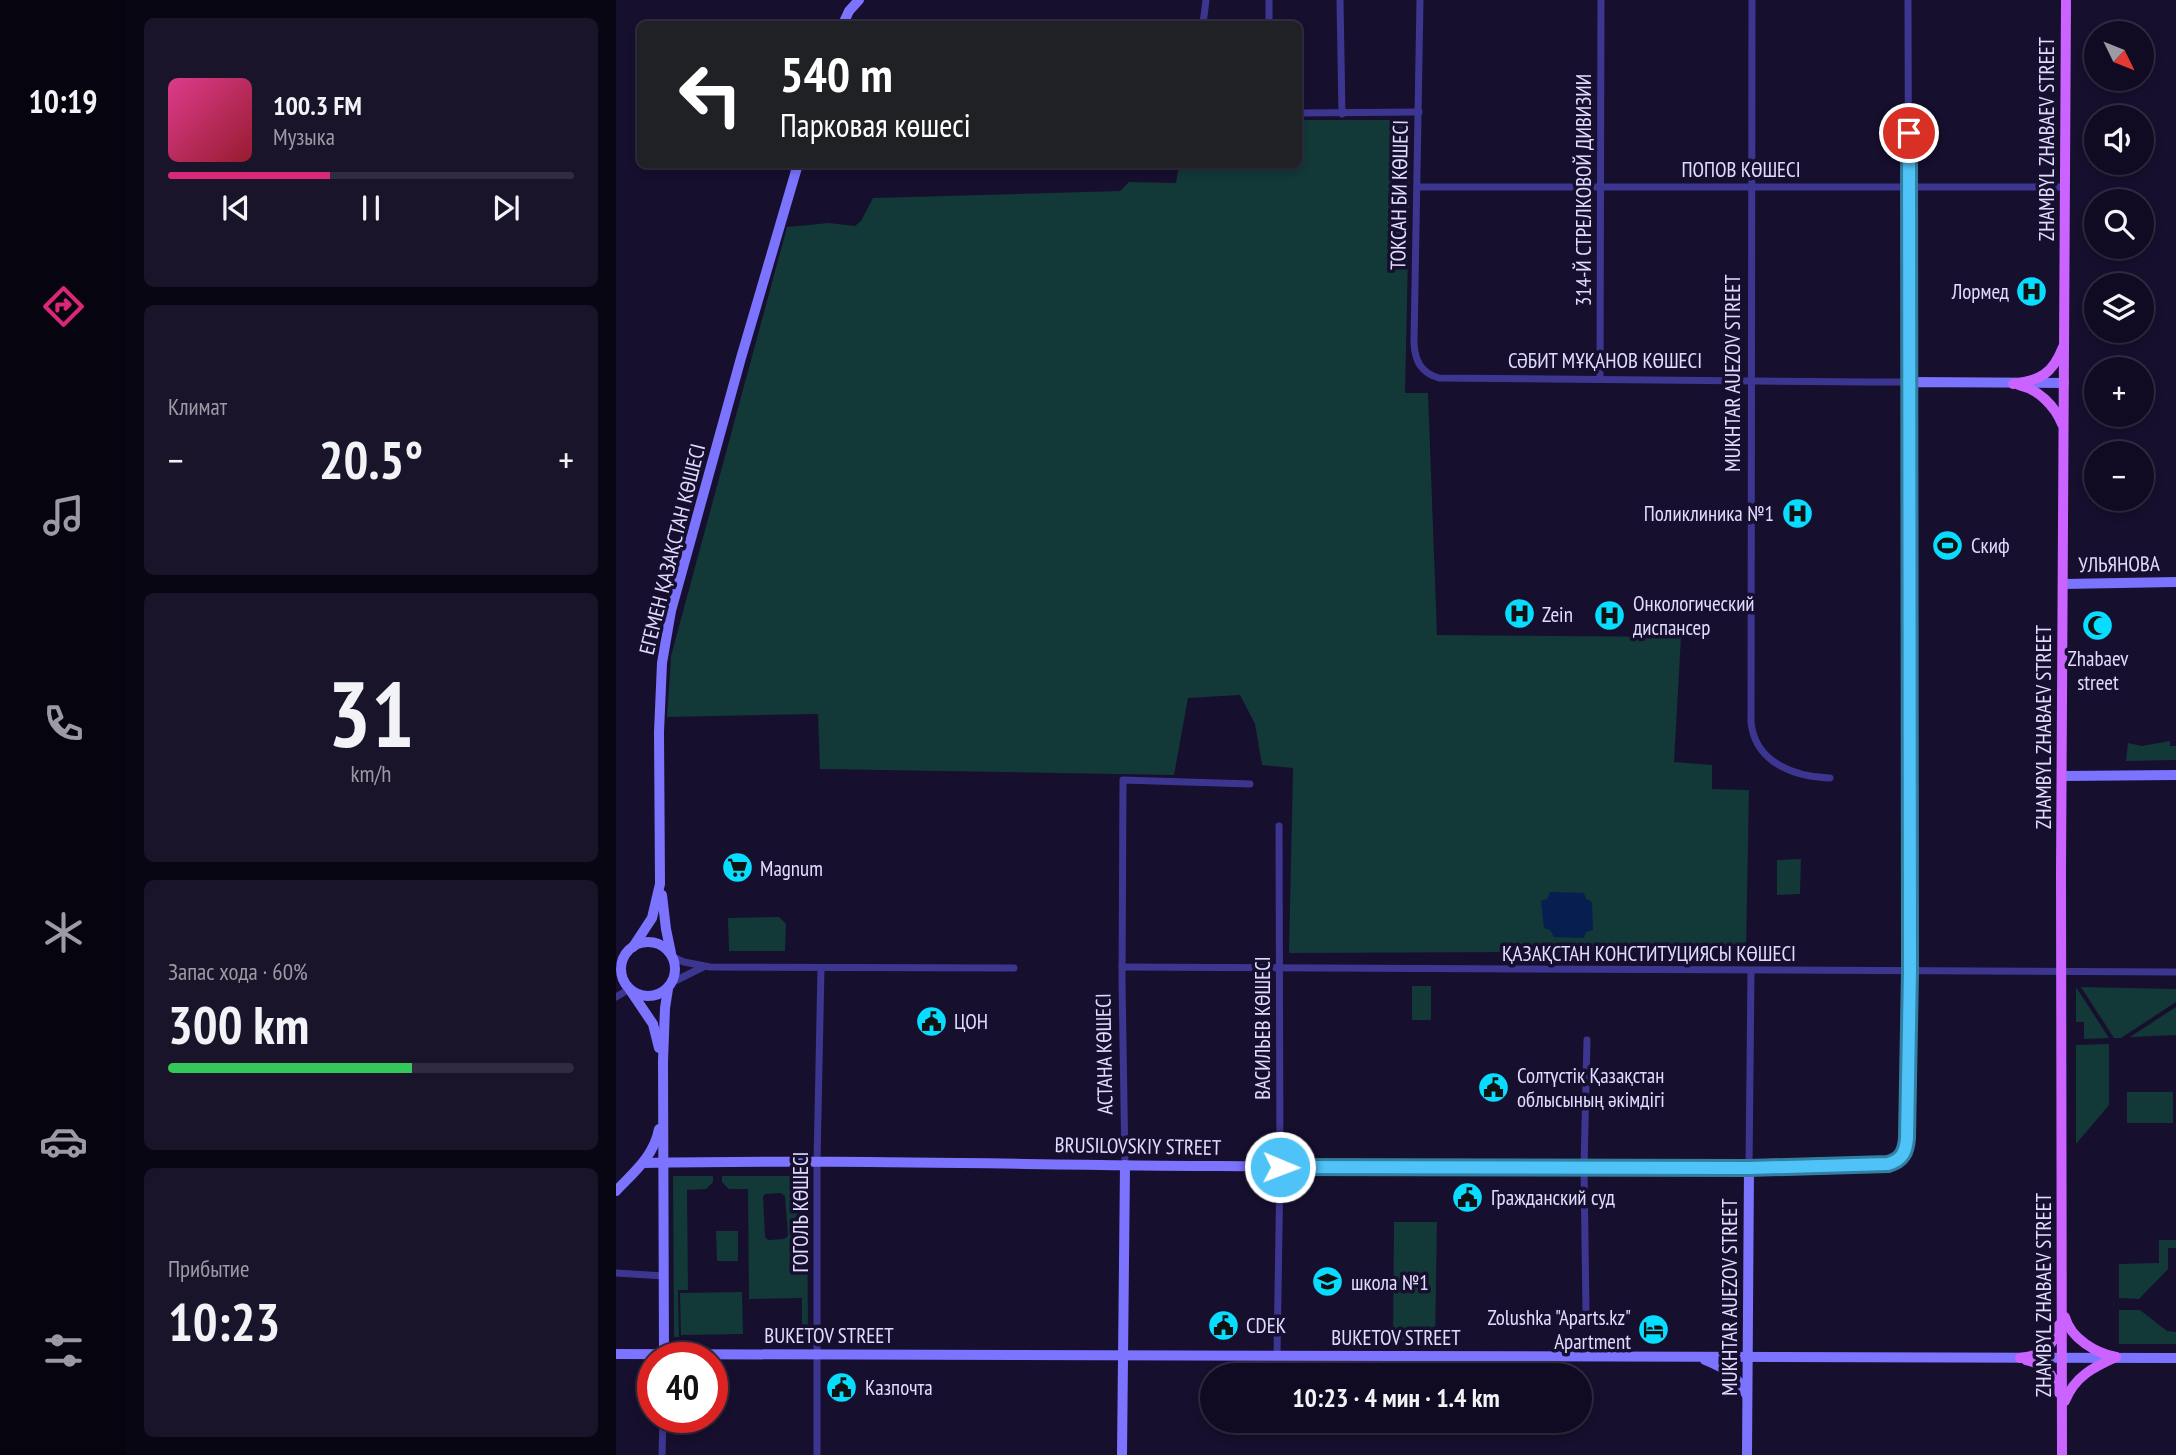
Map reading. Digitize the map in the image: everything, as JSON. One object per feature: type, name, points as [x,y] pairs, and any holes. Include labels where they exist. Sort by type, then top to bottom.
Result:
[{"type":"main road","points":[[844,21],[859,0]]},
{"type":"main road","name":"ZHAMBYL ZHABAEV STREET","points":[[2062,1455],[2066,0]]},
{"type":"main road","name":"ЕГЕМЕН ҚАЗАҚСТАН КӨШЕСІ","points":[[631,948],[652,918],[660,884],[659,732],[664,646],[671,611],[797,168]]},
{"type":"main road","points":[[2013,384],[2034,381],[2048,372],[2059,356],[2065,338]]},
{"type":"main road","points":[[1909,382],[1910,971]]},
{"type":"main road","name":"СӘБИТ МҰҚАНОВ КӨШЕСІ","points":[[1909,382],[2064,383]]},
{"type":"main road","points":[[2013,384],[2029,387],[2039,394],[2056,413],[2064,430]]},
{"type":"main road","name":"УЛЬЯНОВА","points":[[2063,584],[2176,582]]},
{"type":"main road","points":[[2062,776],[2176,775]]},
{"type":"main road","points":[[660,884],[663,912],[676,969],[670,985],[664,1033],[664,1342]]},
{"type":"main road","points":[[616,956],[643,942],[657,943],[672,956]]},
{"type":"main road","points":[[631,948],[624,957],[622,979],[647,1013],[659,1044],[660,1157],[663,1163]]},
{"type":"main road","name":"BRUSILOVSKIY STREET","points":[[644,1163],[1749,1168],[1888,1164],[1903,1155],[1907,1138],[1910,971]]},
{"type":"main road","points":[[616,985],[647,997],[659,995],[670,985]]},
{"type":"main road","points":[[616,1191],[652,1152],[659,1117]]},
{"type":"main road","points":[[644,1163],[657,1170],[664,1181]]},
{"type":"main road","name":"АСТАНА КӨШЕСІ","points":[[1122,1455],[1125,1165]]},
{"type":"main road","name":"MUKHTAR AUEZOV STREET","points":[[1747,1455],[1749,1168]]},
{"type":"main road","points":[[2063,1308],[2067,1324],[2073,1332],[2094,1350],[2116,1357]]},
{"type":"main road","points":[[2020,1358],[2036,1356],[2048,1348],[2056,1333],[2063,1308]]},
{"type":"main road","name":"BUKETOV STREET","points":[[616,1353],[637,1354]]},
{"type":"main road","name":"BUKETOV STREET","points":[[728,1356],[2176,1358]]},
{"type":"main road","points":[[2063,1407],[2068,1393],[2082,1376],[2116,1357]]},
{"type":"main road","points":[[1700,1358],[1724,1368],[1735,1377],[1745,1390],[1748,1404]]},
{"type":"main road","points":[[2020,1358],[2037,1362],[2048,1371],[2063,1407]]},
{"type":"street","points":[[844,21],[849,0]]},
{"type":"street","points":[[1203,21],[1206,0]]},
{"type":"street","points":[[1269,0],[1269,21]]},
{"type":"street","points":[[1340,0],[1342,114]]},
{"type":"street","name":"ТОКСАН БИ КӨШЕСІ","points":[[1420,0],[1415,351],[1423,369],[1439,378]]},
{"type":"street","name":"314-Й СТРЕЛКОВОЙ ДИВИЗИИ","points":[[1600,379],[1601,0]]},
{"type":"street","name":"MUKHTAR AUEZOV STREET","points":[[1752,0],[1752,730],[1759,747],[1778,765],[1803,776],[1830,778]]},
{"type":"street","points":[[1908,0],[1909,382]]},
{"type":"street","points":[[1302,113],[1419,112]]},
{"type":"street","name":"ПОПОВ КӨШЕСІ","points":[[1417,187],[2065,187]]},
{"type":"street","name":"СӘБИТ МҰҚАНОВ КӨШЕСІ","points":[[1439,378],[1909,382]]},
{"type":"street","name":"АСТАНА КӨШЕСІ","points":[[1125,1165],[1123,780],[1250,784]]},
{"type":"street","name":"ВАСИЛЬЕВ КӨШЕСІ","points":[[1277,1356],[1280,1167],[1279,826]]},
{"type":"street","points":[[672,956],[703,967],[1014,968]]},
{"type":"street","points":[[670,985],[703,967]]},
{"type":"street","name":"ҚАЗАҚСТАН КОНСТИТУЦИЯСЫ КӨШЕСІ","points":[[1122,967],[2176,972]]},
{"type":"street","name":"ГОГОЛЬ КӨШЕСІ","points":[[817,1455],[817,1162],[821,968]]},
{"type":"street","name":"MUKHTAR AUEZOV STREET","points":[[1749,1168],[1751,971]]},
{"type":"street","points":[[616,997],[629,990]]},
{"type":"street","points":[[1587,1040],[1584,1167],[1587,1314]]},
{"type":"street","points":[[616,1273],[664,1276]]},
{"type":"street","points":[[663,1433],[663,1455]]},
{"type":"green space","points":[[1302,120],[1411,120],[1405,393],[1428,393],[1437,635],[1681,637],[1674,762],[1712,765],[1712,789],[1749,790],[1746,951],[1289,953],[1293,768],[1262,765],[1255,724],[1240,695],[1188,698],[1174,775],[820,769],[818,714],[667,717],[671,656],[787,227],[829,223],[855,226],[861,221],[873,198],[1120,191],[1129,182],[1176,183],[1178,168],[1302,168]]},
{"type":"green space","points":[[2170,741],[2170,746],[2176,746],[2176,760],[2126,761],[2128,743],[2142,746]]},
{"type":"green space","points":[[1801,859],[1800,894],[1777,895],[1777,860]]},
{"type":"green space","points":[[779,917],[786,924],[785,951],[729,951],[728,918]]},
{"type":"green space","points":[[1412,986],[1431,986],[1431,1020],[1412,1020]]},
{"type":"green space","points":[[2076,987],[2109,1038],[2084,1039],[2084,1022],[2076,1022]]},
{"type":"green space","points":[[2081,987],[2176,989],[2176,1002],[2121,1038],[2114,1038]]},
{"type":"green space","points":[[2176,1007],[2176,1035],[2130,1037]]},
{"type":"green space","points":[[2109,1044],[2109,1105],[2076,1144],[2076,1045]]},
{"type":"green space","points":[[2127,1092],[2173,1092],[2173,1123],[2127,1123]]},
{"type":"green space","points":[[673,1176],[713,1176],[713,1182],[706,1189],[687,1190],[688,1290],[678,1290],[679,1337],[674,1337]]},
{"type":"green space","points":[[722,1176],[807,1176],[808,1338],[802,1338],[802,1298],[749,1299],[748,1189],[729,1189],[722,1182]],"holes":[[[781,1193],[785,1196],[788,1236],[784,1239],[768,1240],[765,1237],[763,1197],[765,1194]]]},
{"type":"green space","points":[[1394,1222],[1437,1222],[1435,1341],[1393,1340]]},
{"type":"green space","points":[[716,1231],[738,1231],[738,1261],[717,1261]]},
{"type":"green space","points":[[2159,1240],[2176,1240],[2176,1248],[2168,1248],[2168,1269],[2139,1299],[2119,1298],[2119,1264],[2159,1263]]},
{"type":"green space","points":[[742,1292],[743,1334],[681,1335],[680,1293]]},
{"type":"green space","points":[[2119,1310],[2140,1310],[2167,1331],[2176,1332],[2176,1344],[2119,1344]]},
{"type":"water","points":[[1550,892],[1584,893],[1586,899],[1592,902],[1593,930],[1586,932],[1584,938],[1554,937],[1550,930],[1544,928],[1541,901],[1547,899]]},
{"type":"place","name":"Лормед","points":[[2032,291]]},
{"type":"place","name":"Поликлиника №1","points":[[1797,513]]},
{"type":"place","name":"Скиф","points":[[1948,545]]},
{"type":"place","name":"Zein","points":[[1519,614]]},
{"type":"place","name":"Онкологический диспансер","points":[[1610,615]]},
{"type":"place","name":"Zhabaev street","points":[[2098,626]]},
{"type":"place","name":"Magnum","points":[[737,868]]},
{"type":"place","name":"ЦОН","points":[[931,1021]]},
{"type":"place","name":"Солтүстік Қазақстан облысының әкімдігі","points":[[1494,1087]]},
{"type":"place","name":"Гражданский суд","points":[[1468,1197]]},
{"type":"place","name":"школа №1","points":[[1328,1282]]},
{"type":"place","name":"CDEK","points":[[1223,1325]]},
{"type":"place","name":"Zolushka \"Aparts.kz\" Apartment","points":[[1654,1329]]},
{"type":"place","name":"Казпочта","points":[[842,1387]]},
{"type":"route","points":[[1280,1167],[1749,1168],[1888,1164],[1897,1161],[1905,1153],[1910,971],[1909,133]]}]
